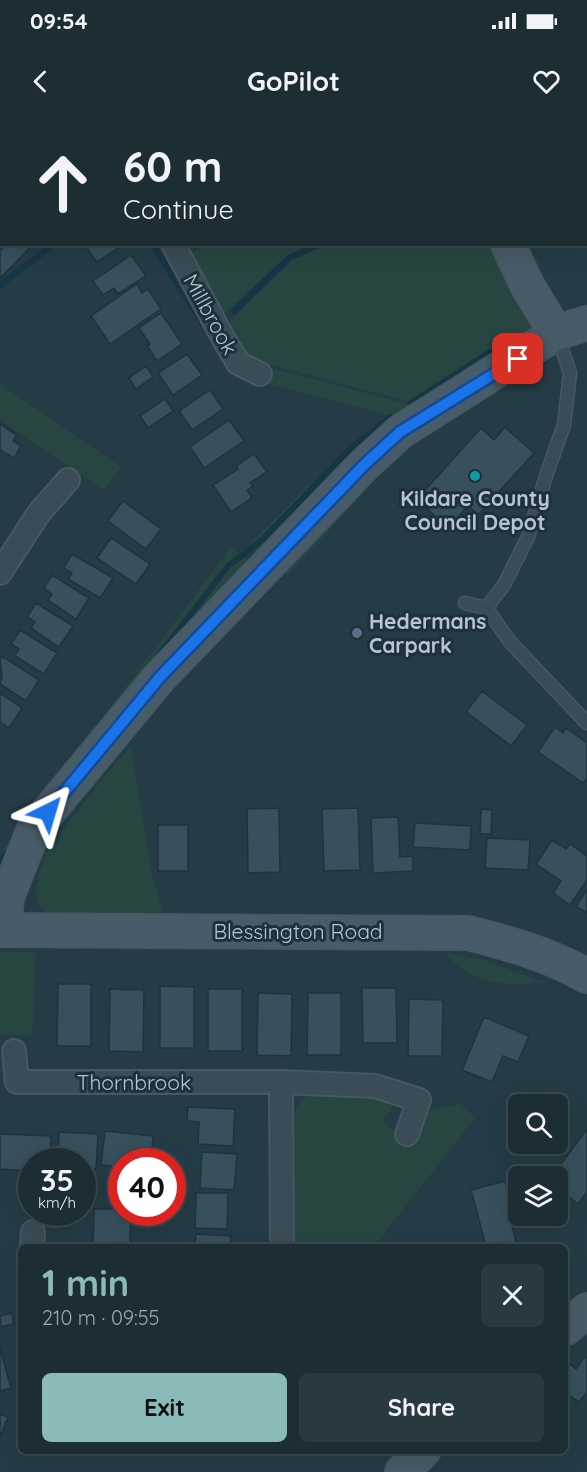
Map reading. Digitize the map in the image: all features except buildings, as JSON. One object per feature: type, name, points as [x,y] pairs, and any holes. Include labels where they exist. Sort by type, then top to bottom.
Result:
[{"type":"street","name":"Millbrook","points":[[174,246],[238,363],[260,374]]},
{"type":"street","points":[[509,246],[527,285],[556,333]]},
{"type":"street","points":[[2,930],[7,897],[34,829],[160,677],[364,465],[400,432],[556,333],[587,323]]},
{"type":"street","points":[[0,573],[39,513],[68,480]]},
{"type":"street","name":"Blessington Road","points":[[2,930],[468,933],[523,947],[587,976]]},
{"type":"street","name":"Thornbrook","points":[[14,1051],[17,1082],[282,1082],[375,1086],[419,1100],[407,1134]]},
{"type":"street","points":[[282,1082],[282,1244]]},
{"type":"street","points":[[568,1326],[587,1310]]},
{"type":"street","points":[[402,1472],[420,1454]]},
{"type":"lane","points":[[486,608],[504,585],[528,537],[564,425],[570,373],[556,333]]},
{"type":"lane","points":[[465,603],[486,608],[511,643],[587,723]]},
{"type":"green space","points":[[203,246],[311,246],[288,255],[222,315],[189,255]]},
{"type":"green space","points":[[324,246],[501,246],[542,326],[426,404],[264,363],[258,367],[241,358],[223,328],[292,260]]},
{"type":"green space","points":[[263,366],[423,410],[414,422],[258,381]]},
{"type":"green space","points":[[0,384],[121,467],[104,490],[0,420]]},
{"type":"green space","points":[[386,417],[413,425],[365,491],[288,575],[247,547],[308,486]]},
{"type":"green space","points":[[231,547],[271,579],[0,867],[0,854]]},
{"type":"green space","points":[[131,746],[153,878],[166,923],[67,915],[45,911],[37,904],[36,893],[39,873],[51,845]]},
{"type":"green space","points":[[0,952],[36,952],[32,1036],[0,1035]]},
{"type":"green space","points":[[444,953],[482,959],[545,983],[511,984],[486,981],[465,970]]},
{"type":"green space","points":[[311,1090],[376,1099],[394,1105],[382,1120],[396,1133],[427,1110],[460,1104],[475,1118],[376,1244],[290,1244],[296,1108]]},
{"type":"waterway","points":[[0,285],[51,246]]},
{"type":"waterway","points":[[153,246],[210,335]]},
{"type":"waterway","points":[[234,311],[290,257],[316,246]]},
{"type":"waterway","points":[[411,403],[490,352]]},
{"type":"waterway","points":[[160,654],[228,566],[261,541],[353,446],[390,417]]},
{"type":"waterway","points":[[0,861],[11,848]]},
{"type":"place","name":"Kildare County Council Depot","points":[[475,476]]},
{"type":"place","name":"Hedermans Carpark","points":[[357,633]]},
{"type":"route","points":[[48,812],[160,677],[364,465],[400,432],[518,359]]}]
